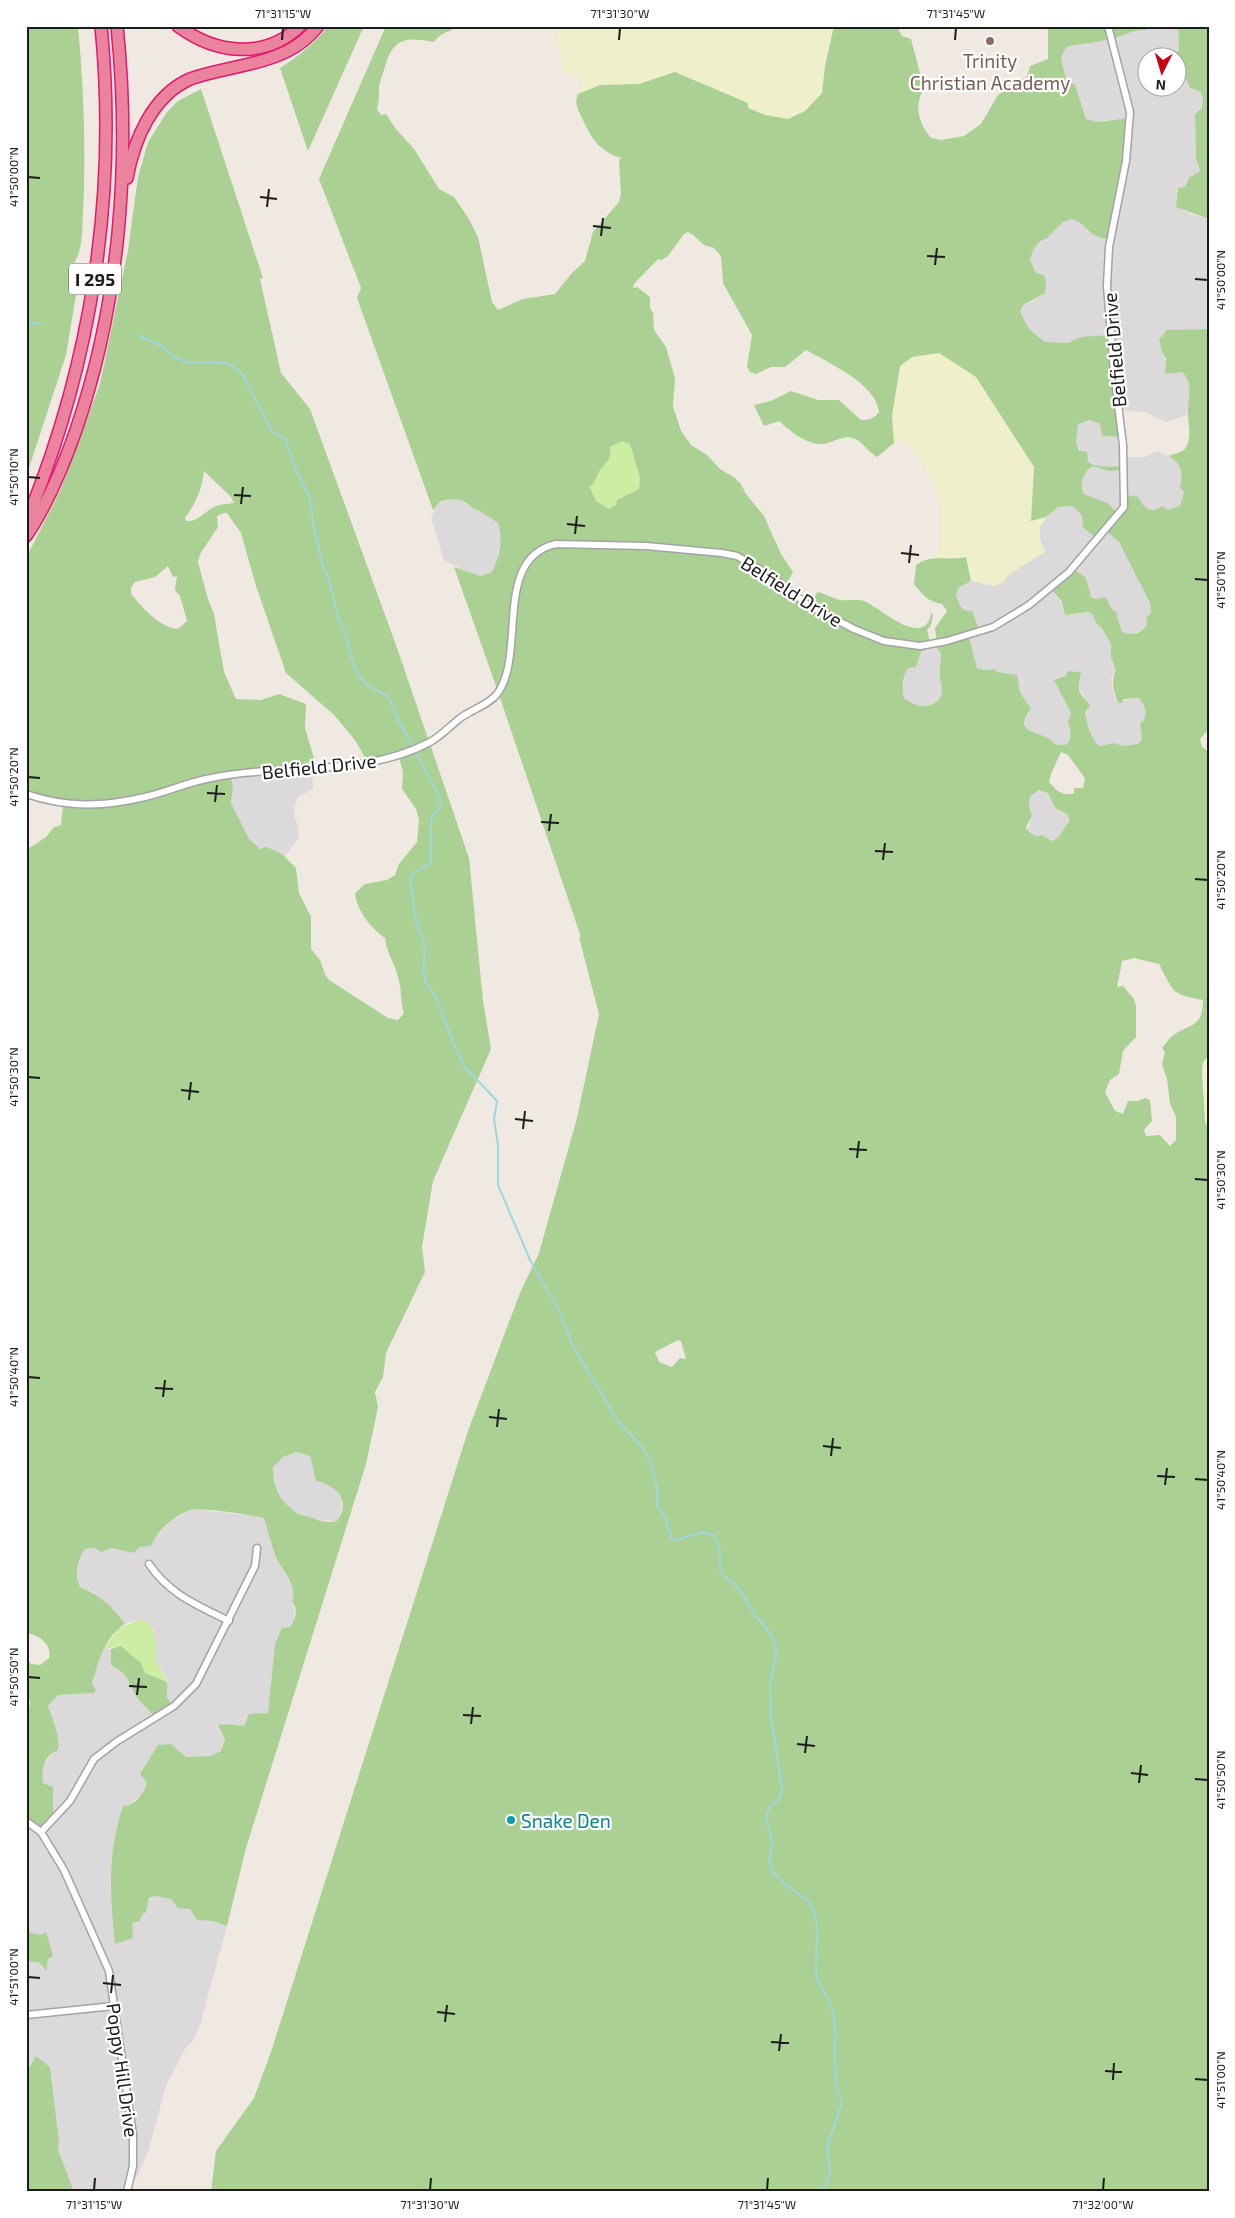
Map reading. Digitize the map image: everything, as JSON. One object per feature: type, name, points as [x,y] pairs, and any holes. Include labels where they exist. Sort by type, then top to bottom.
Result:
[{"type":"highway","name":"I 295","points":[[26,522],[51,457],[70,397],[83,344],[96,274],[106,157],[105,87],[101,26]]},
{"type":"highway","points":[[117,26],[122,130],[118,224]]},
{"type":"highway","points":[[178,26],[207,43],[224,48],[242,50],[271,45],[287,37],[300,26]]},
{"type":"highway","points":[[26,536],[59,473],[92,380],[109,294],[118,224],[129,166],[138,140],[151,115],[169,93],[180,85],[198,76],[283,54],[300,44],[318,26]]},
{"type":"street","name":"Belfield Drive","points":[[26,794],[66,805],[92,805],[146,797],[211,778],[252,772],[321,768],[377,762],[428,743],[442,735],[466,714],[497,694],[506,671],[513,613],[520,580],[529,561],[547,546],[586,544],[646,546],[737,556],[771,576],[808,605],[884,642],[920,646],[947,641],[1002,623],[1029,605],[1069,572],[1124,507],[1123,445],[1114,372],[1107,286],[1109,247],[1126,161],[1130,112],[1108,26]]},
{"type":"street","points":[[41,1832],[70,1800],[94,1760],[116,1742],[174,1706],[193,1687],[229,1621],[255,1566],[257,1548]]},
{"type":"street","points":[[149,1564],[159,1580],[176,1594],[229,1621]]},
{"type":"street","name":"Poppy Hill Drive","points":[[26,1821],[41,1832],[64,1870],[109,1971],[134,2149],[133,2166],[126,2192]]},
{"type":"street","points":[[26,2014],[114,2006]]},
{"type":"shaded area","points":[[1150,26],[1178,26],[1179,48],[1138,48],[1138,98],[1188,98],[1188,78],[1200,91],[1203,98],[1202,108],[1195,114],[1196,158],[1200,171],[1189,178],[1185,187],[1178,188],[1176,191],[1179,195],[1177,206],[1190,214],[1209,219],[1209,329],[1189,329],[1161,343],[1162,353],[1166,361],[1165,374],[1182,372],[1188,377],[1190,393],[1187,415],[1166,422],[1145,412],[1120,410],[1081,337],[1068,343],[1045,342],[1029,329],[1020,311],[1024,304],[1035,301],[1046,282],[1044,275],[1036,273],[1030,260],[1033,250],[1063,221],[1073,219],[1084,224],[1088,232],[1113,119],[1098,122],[1086,119],[1078,95],[1066,80],[1061,58],[1066,47],[1080,43],[1112,39],[1136,29],[1146,30]]},
{"type":"shaded area","points":[[1090,420],[1100,424],[1102,436],[1121,437],[1124,457],[1145,457],[1157,451],[1173,458],[1179,464],[1183,478],[1180,487],[1184,492],[1180,506],[1172,510],[1151,511],[1145,508],[1138,497],[1119,514],[1107,503],[1084,494],[1081,483],[1088,462],[1076,442],[1076,429],[1078,424]]},
{"type":"shaded area","points":[[455,498],[498,523],[502,538],[499,546],[498,562],[492,572],[481,576],[471,574],[444,560],[431,518],[438,503]]},
{"type":"shaded area","points":[[1072,505],[1083,515],[1084,520],[1106,531],[1119,542],[1150,603],[1151,613],[1147,625],[1143,630],[1130,635],[1122,632],[1106,597],[1095,599],[1091,597],[1086,578],[1051,589],[1070,615],[1090,612],[1111,644],[1111,657],[1116,670],[1111,679],[1114,696],[1118,703],[1134,697],[1142,702],[1146,714],[1144,720],[1140,723],[1142,739],[1138,744],[1132,746],[1121,746],[1115,743],[1099,746],[1094,742],[1085,712],[1090,706],[1079,688],[1081,672],[1069,671],[1071,714],[1068,722],[1072,730],[1071,738],[1066,744],[1060,746],[1052,743],[1048,738],[1030,733],[1025,726],[1024,720],[1031,709],[1020,692],[1016,675],[997,672],[994,669],[985,670],[977,668],[965,611],[961,609],[956,595],[958,587],[971,581],[978,581],[985,585],[1006,577],[1045,551],[1040,540],[1040,527],[1046,517],[1058,507]]},
{"type":"shaded area","points":[[934,644],[941,654],[940,678],[943,686],[941,698],[938,702],[925,706],[913,705],[904,699],[902,693],[905,673],[908,668],[916,667],[921,652]]},
{"type":"shaded area","points":[[312,769],[313,789],[299,796],[295,804],[294,816],[298,825],[299,837],[290,850],[284,856],[257,847],[249,839],[231,803],[233,789],[230,776]]},
{"type":"shaded area","points":[[1039,790],[1048,793],[1055,808],[1067,814],[1070,820],[1058,838],[1052,841],[1042,835],[1035,836],[1027,830],[1032,816],[1029,806],[1030,796]]},
{"type":"shaded area","points":[[297,1452],[310,1456],[316,1481],[334,1487],[339,1493],[342,1504],[337,1521],[313,1520],[306,1515],[298,1514],[286,1505],[277,1493],[273,1467],[283,1457]]},
{"type":"shaded area","points":[[192,1509],[264,1517],[275,1555],[294,1591],[294,1620],[275,1644],[268,1713],[248,1721],[244,1725],[223,1723],[219,1725],[225,1739],[221,1751],[210,1756],[186,1757],[171,1744],[163,1746],[144,1778],[147,1783],[144,1793],[126,1806],[132,1923],[146,1912],[147,1902],[155,1896],[171,1899],[190,1909],[197,1920],[213,1921],[227,1926],[202,2021],[166,2086],[148,2152],[136,2178],[129,2178],[127,2192],[74,2192],[58,2149],[59,2142],[37,2056],[31,2062],[26,2072],[26,1961],[40,1963],[45,1970],[45,1932],[41,1935],[31,1933],[26,1928],[26,1817],[40,1828],[53,1801],[53,1787],[43,1783],[42,1777],[44,1766],[52,1753],[57,1734],[48,1706],[58,1695],[80,1694],[92,1684],[98,1661],[104,1649],[111,1649],[111,1665],[124,1672],[134,1692],[156,1717],[170,1702],[167,1697],[167,1680],[156,1660],[154,1631],[149,1622],[132,1621],[125,1624],[118,1614],[103,1600],[93,1592],[80,1587],[75,1577],[81,1555],[85,1549],[96,1548],[101,1552],[112,1548],[134,1553],[154,1539],[169,1523]]},
{"type":"green space","points":[[26,26],[78,26],[82,73],[84,167],[82,240],[74,263],[81,265],[66,355],[26,477]]},
{"type":"green space","points":[[328,26],[364,26],[308,151],[280,68],[306,49]]},
{"type":"green space","points":[[386,26],[457,26],[434,42],[415,39],[401,42],[395,46],[387,60],[379,87],[377,109],[381,115],[386,114],[396,129],[414,149],[439,189],[454,197],[469,219],[478,237],[492,302],[498,310],[523,299],[555,294],[572,273],[585,261],[593,232],[619,202],[621,194],[619,160],[621,158],[602,148],[593,139],[577,107],[578,94],[600,85],[639,84],[675,72],[748,103],[748,108],[765,115],[788,119],[805,111],[822,93],[825,66],[834,26],[900,26],[899,31],[902,36],[911,39],[920,73],[927,84],[918,105],[922,125],[931,138],[941,140],[964,136],[981,124],[998,95],[1018,80],[1027,77],[1030,66],[1048,59],[1048,26],[1080,29],[1089,26],[1150,26],[1146,30],[1132,32],[1115,38],[1066,47],[1061,58],[1066,80],[1075,85],[1086,119],[1098,122],[1129,118],[1110,239],[1092,234],[1073,219],[1063,222],[1033,250],[1030,260],[1036,273],[1044,275],[1046,282],[1045,293],[1024,304],[1020,311],[1029,329],[1045,342],[1068,343],[1081,337],[1111,335],[1121,437],[1102,436],[1100,424],[1090,420],[1078,424],[1076,442],[1079,450],[1087,452],[1088,462],[1093,465],[1123,466],[1122,470],[1109,471],[1093,466],[1084,474],[1082,482],[1084,494],[1107,503],[1119,514],[1125,495],[1138,497],[1145,507],[1151,510],[1162,506],[1168,510],[1180,506],[1184,492],[1180,487],[1181,473],[1179,465],[1169,456],[1183,451],[1188,443],[1190,391],[1188,381],[1182,372],[1165,374],[1166,358],[1162,353],[1159,338],[1163,336],[1166,330],[1209,329],[1209,729],[1200,739],[1202,747],[1209,752],[1209,1055],[1203,1062],[1202,1071],[1205,1122],[1209,1130],[1209,2192],[211,2192],[216,2151],[254,2098],[271,2052],[468,1431],[520,1293],[539,1253],[577,1118],[599,1014],[579,937],[581,937],[454,567],[481,576],[492,572],[500,548],[498,523],[458,500],[440,502],[433,510],[357,298],[361,288],[319,179]],"holes":[[[688,232],[704,245],[714,248],[721,256],[723,283],[752,335],[747,367],[750,372],[756,374],[771,367],[785,367],[806,350],[850,375],[860,383],[876,402],[879,412],[871,419],[861,420],[839,400],[818,400],[791,391],[771,401],[754,405],[764,426],[779,421],[799,437],[817,444],[841,438],[853,438],[877,457],[894,443],[892,416],[900,366],[912,357],[939,353],[976,377],[1034,467],[1031,521],[1046,517],[1058,507],[1072,506],[1082,517],[1082,527],[1097,538],[1106,531],[1119,542],[1150,603],[1151,613],[1146,618],[1147,625],[1145,628],[1139,632],[1129,634],[1122,632],[1117,613],[1111,608],[1106,597],[1095,599],[1091,597],[1086,578],[1072,568],[1051,589],[1062,602],[1065,615],[1089,612],[1093,615],[1096,623],[1101,627],[1111,644],[1111,657],[1116,670],[1113,687],[1118,703],[1122,703],[1124,699],[1138,698],[1145,708],[1144,720],[1140,723],[1142,739],[1138,744],[1122,746],[1115,743],[1099,746],[1096,743],[1090,731],[1085,712],[1090,706],[1079,689],[1081,672],[1068,671],[1066,676],[1054,680],[1071,713],[1068,722],[1070,738],[1067,744],[1057,745],[1048,738],[1026,728],[1024,721],[1031,709],[1020,692],[1017,675],[997,672],[994,669],[985,670],[977,668],[969,637],[979,630],[972,611],[963,609],[956,595],[958,588],[971,581],[966,557],[934,559],[916,565],[914,584],[926,597],[933,602],[942,604],[947,611],[935,628],[937,643],[930,642],[927,630],[931,625],[933,615],[931,613],[927,624],[920,628],[911,627],[900,623],[864,601],[840,600],[818,592],[808,605],[785,587],[793,572],[781,554],[764,516],[746,494],[741,484],[720,469],[707,455],[691,445],[681,431],[673,406],[675,378],[666,347],[654,330],[650,297],[637,287],[633,288],[634,284],[658,259],[662,260],[668,256],[684,234]],[[622,441],[630,444],[640,478],[639,489],[617,500],[616,505],[609,509],[596,501],[590,487],[609,459],[610,447]],[[934,644],[941,654],[940,676],[942,691],[940,698],[935,703],[923,706],[916,705],[904,698],[905,675],[908,668],[916,667],[921,652]],[[1061,752],[1068,755],[1085,778],[1083,788],[1074,788],[1074,793],[1070,794],[1060,792],[1049,782]],[[1039,790],[1048,793],[1055,808],[1067,814],[1070,820],[1058,838],[1052,841],[1042,835],[1035,836],[1026,827],[1032,816],[1029,806],[1030,796]],[[1134,958],[1159,964],[1174,990],[1184,996],[1203,1000],[1202,1010],[1197,1022],[1176,1033],[1162,1048],[1165,1052],[1162,1065],[1167,1079],[1170,1104],[1176,1117],[1176,1140],[1170,1146],[1160,1135],[1146,1136],[1144,1130],[1152,1121],[1150,1100],[1145,1098],[1138,1101],[1128,1101],[1123,1114],[1115,1111],[1105,1092],[1110,1080],[1119,1074],[1123,1051],[1136,1037],[1136,1006],[1134,999],[1123,986],[1117,987],[1122,961]],[[678,1340],[681,1341],[686,1359],[680,1358],[672,1367],[659,1362],[655,1352]]]},
{"type":"green space","points":[[554,26],[834,26],[825,66],[822,93],[805,111],[788,119],[765,115],[748,107],[747,103],[675,72],[639,84],[600,85],[578,94],[581,81],[578,76],[564,74],[562,71]]},
{"type":"green space","points":[[1178,26],[1209,26],[1209,219],[1176,207],[1178,188],[1185,187],[1189,178],[1200,171],[1196,158],[1195,114],[1202,108],[1203,98],[1200,91],[1190,88],[1188,84],[1188,48],[1179,48]]},
{"type":"green space","points":[[201,89],[263,278],[260,279],[281,373],[310,409],[396,645],[469,858],[483,1001],[491,1049],[433,1181],[422,1247],[425,1272],[386,1353],[383,1377],[375,1392],[378,1407],[366,1464],[246,1848],[227,1926],[213,1921],[197,1920],[190,1909],[178,1908],[171,1899],[155,1896],[149,1898],[146,1912],[139,1921],[132,1923],[133,1938],[115,1944],[111,1891],[114,1841],[123,1806],[135,1801],[146,1787],[147,1783],[140,1774],[158,1745],[171,1744],[186,1757],[210,1756],[221,1751],[225,1739],[218,1725],[245,1725],[249,1714],[268,1713],[275,1644],[282,1628],[290,1627],[296,1611],[292,1601],[293,1590],[291,1584],[275,1555],[264,1518],[238,1513],[195,1509],[167,1524],[157,1535],[151,1546],[140,1547],[134,1553],[112,1548],[101,1552],[95,1548],[85,1549],[77,1568],[77,1578],[80,1587],[94,1593],[106,1602],[125,1624],[112,1635],[103,1650],[92,1684],[96,1690],[94,1693],[58,1695],[48,1706],[59,1744],[57,1751],[52,1753],[47,1759],[42,1775],[43,1783],[53,1787],[53,1819],[43,1828],[26,1817],[26,1723],[30,1703],[26,1693],[26,1659],[31,1664],[40,1665],[49,1658],[49,1648],[40,1638],[26,1633],[26,853],[28,849],[46,837],[53,828],[61,825],[63,806],[26,795],[26,558],[60,491],[100,384],[128,250],[138,177],[148,142],[167,112],[178,101]],"holes":[[[204,471],[231,497],[234,503],[216,506],[197,519],[186,521],[185,518],[198,496]],[[227,513],[241,533],[256,586],[286,673],[334,715],[355,740],[368,763],[399,757],[403,772],[402,789],[416,809],[419,820],[417,842],[399,864],[395,875],[387,880],[365,884],[355,893],[361,912],[374,929],[385,938],[397,972],[404,1013],[398,1020],[388,1018],[329,980],[320,960],[311,949],[311,917],[299,893],[296,868],[283,855],[267,847],[260,849],[249,839],[231,803],[233,789],[231,777],[317,768],[305,728],[306,704],[279,694],[261,700],[236,699],[224,672],[214,614],[198,562],[200,554],[218,527],[217,516]],[[168,566],[173,577],[177,576],[175,590],[180,596],[187,621],[178,629],[171,628],[158,621],[131,594],[131,588],[135,582],[155,577]],[[297,1452],[310,1456],[316,1481],[330,1486],[340,1495],[343,1507],[337,1521],[327,1522],[298,1514],[282,1500],[275,1483],[273,1467],[283,1457]]]},
{"type":"green space","points":[[939,353],[976,377],[1034,467],[1031,521],[1046,517],[1040,527],[1040,540],[1045,552],[1009,574],[1004,582],[994,586],[971,581],[965,557],[957,559],[933,557],[940,549],[941,509],[932,480],[911,447],[901,439],[894,443],[892,438],[892,416],[900,366],[912,357]]},
{"type":"green space","points":[[622,441],[630,444],[640,478],[639,489],[617,500],[616,505],[609,509],[596,501],[590,487],[609,459],[610,447]]},
{"type":"green space","points":[[1209,1055],[1209,1130],[1205,1122],[1202,1071],[1203,1062]]},
{"type":"green space","points":[[138,1620],[149,1622],[156,1638],[156,1660],[167,1682],[145,1673],[141,1663],[121,1646],[104,1649],[118,1629]]},
{"type":"green space","points":[[121,1646],[141,1663],[145,1673],[167,1682],[167,1697],[173,1707],[156,1717],[141,1702],[126,1676],[111,1665],[111,1649]]},
{"type":"green space","points":[[26,1928],[31,1933],[41,1935],[46,1932],[53,1956],[48,1959],[46,1971],[40,1963],[26,1961]]},
{"type":"green space","points":[[36,2056],[50,2067],[59,2142],[58,2149],[74,2192],[26,2192],[26,2072]]},
{"type":"waterway","points":[[26,322],[40,324]]},
{"type":"waterway","points":[[138,335],[162,346],[172,356],[186,362],[227,363],[241,372],[272,431],[286,440],[295,468],[310,498],[314,528],[322,563],[329,580],[338,618],[344,630],[355,669],[366,684],[388,697],[441,799],[440,808],[431,818],[431,863],[412,874],[411,887],[416,920],[424,943],[423,969],[426,983],[436,997],[464,1066],[497,1101],[494,1119],[498,1145],[498,1185],[530,1260],[559,1310],[573,1346],[618,1421],[642,1447],[649,1459],[657,1488],[657,1506],[665,1518],[672,1539],[676,1540],[703,1532],[715,1536],[720,1551],[721,1574],[732,1581],[743,1595],[755,1615],[770,1633],[776,1646],[776,1656],[770,1684],[771,1716],[782,1789],[779,1799],[769,1808],[766,1817],[773,1844],[769,1862],[777,1877],[803,1897],[809,1903],[815,1915],[817,1923],[816,1973],[832,2008],[835,2032],[836,2080],[842,2103],[827,2146],[830,2173],[822,2192]]},
{"type":"place","name":"Trinity Christian Academy","points":[[990,41]]},
{"type":"place","name":"Snake Den","points":[[511,1820]]}]
